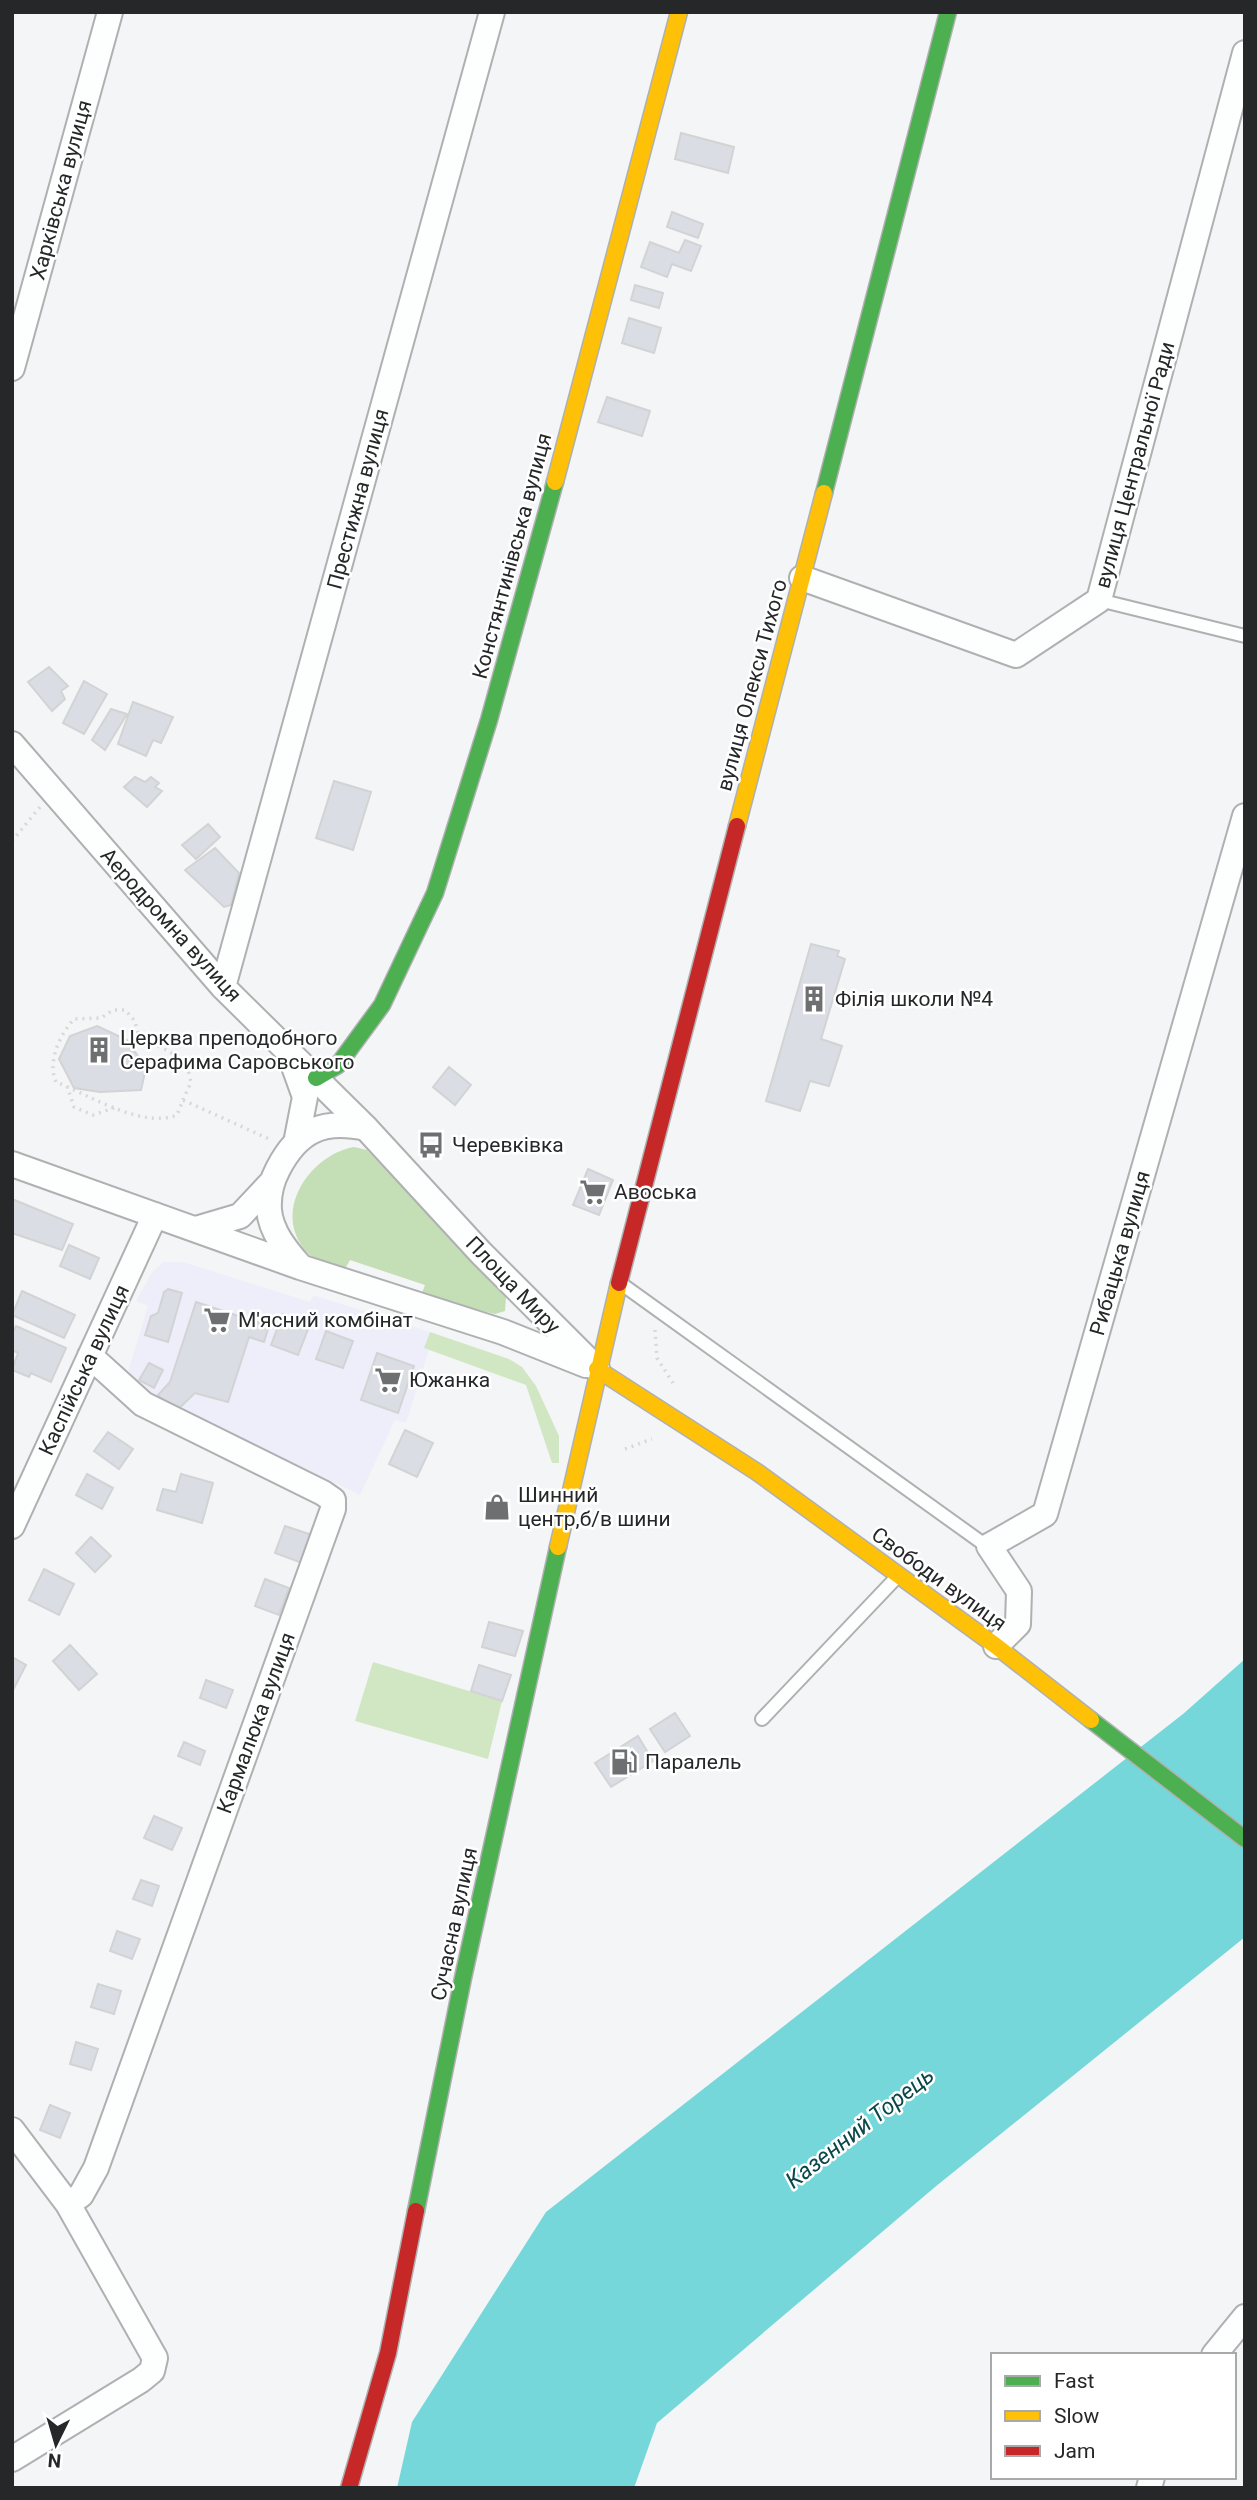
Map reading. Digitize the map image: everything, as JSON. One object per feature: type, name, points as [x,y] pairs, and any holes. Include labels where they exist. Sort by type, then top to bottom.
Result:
[{"type":"main road","name":"Констянтинівська вулиця","points":[[316,1078],[338,1065],[382,1005],[435,893],[489,720],[680,12]]},
{"type":"main road","name":"вулиця Олекси Тихого","points":[[597,1369],[948,12]]},
{"type":"main road","name":"Свободи вулиця","points":[[597,1369],[757,1472],[996,1646],[1245,1839]]},
{"type":"main road","name":"Сучасна вулиця","points":[[349,2488],[388,2353],[463,1978],[597,1369]]},
{"type":"street","name":"Харківська вулиця","points":[[12,368],[110,12]]},
{"type":"street","name":"Престижна вулиця","points":[[223,986],[492,12]]},
{"type":"street","name":"вулиця Центральної Ради","points":[[802,578],[1016,655],[1099,600],[1245,53]]},
{"type":"street","name":"Аеродромна вулиця","points":[[15,753],[53,791],[223,986],[366,1128]]},
{"type":"street","name":"Рибацька вулиця","points":[[992,1550],[989,1546],[1045,1514],[1245,816]]},
{"type":"street","points":[[196,1230],[240,1216],[270,1185],[294,1144],[305,1097],[290,1054]]},
{"type":"street","points":[[294,1144],[321,1127],[343,1123],[366,1128]]},
{"type":"street","name":"Площа Миру","points":[[366,1128],[481,1253],[597,1369]]},
{"type":"street","name":"Площа Миру","points":[[12,1164],[300,1267],[503,1332],[597,1369]]},
{"type":"street","points":[[270,1185],[269,1211],[277,1237],[300,1267]]},
{"type":"street","name":"Каспійська вулиця","points":[[12,1526],[155,1215]]},
{"type":"street","name":"Кармалюка вулиця","points":[[68,2204],[86,2189],[96,2168],[333,1509],[333,1500],[323,1493],[143,1404],[90,1356]]},
{"type":"street","points":[[992,1550],[1019,1591],[1017,1625],[996,1646]]},
{"type":"street","points":[[12,2130],[68,2204],[155,2358],[152,2371],[141,2379],[12,2459]]},
{"type":"street","points":[[1216,2353],[1245,2317]]},
{"type":"lane","points":[[1099,600],[1245,636]]},
{"type":"lane","points":[[620,1282],[992,1550]]},
{"type":"lane","points":[[762,1719],[899,1575]]},
{"type":"path","points":[[12,841],[53,791]]},
{"type":"path","points":[[113,1010],[125,1010],[135,1021],[139,1038],[169,1051],[187,1065],[191,1082],[177,1115],[163,1120],[144,1118],[67,1086],[56,1082],[52,1072],[52,1061],[66,1028],[74,1019],[101,1018],[113,1010]]},
{"type":"path","points":[[67,1086],[74,1107],[93,1115],[117,1107]]},
{"type":"path","points":[[183,1100],[294,1144]]},
{"type":"shaded area","points":[[164,1262],[183,1262],[310,1302],[313,1295],[430,1332],[425,1348],[429,1350],[406,1423],[395,1420],[360,1495],[125,1382],[148,1306],[136,1301],[152,1272]]},
{"type":"green space","points":[[354,1147],[367,1150],[506,1297],[505,1311],[495,1314],[421,1296],[425,1285],[350,1260],[343,1272],[320,1262],[306,1251],[295,1231],[295,1199],[312,1171],[339,1152]]},
{"type":"green space","points":[[430,1332],[509,1359],[522,1367],[536,1386],[559,1436],[559,1463],[552,1463],[526,1385],[424,1348]]},
{"type":"green space","points":[[373,1662],[502,1701],[488,1759],[355,1721]]},
{"type":"water","name":"Казенний Торець","points":[[1245,1659],[1245,1937],[935,2187],[657,2423],[634,2488],[397,2488],[412,2422],[546,2212],[1183,1714]]},
{"type":"building","points":[[681,133],[734,147],[728,173],[675,159]]},
{"type":"building","points":[[672,212],[703,224],[698,238],[667,227]]},
{"type":"building","points":[[685,240],[701,246],[691,271],[672,264],[667,277],[641,267],[650,242],[679,253]]},
{"type":"building","points":[[635,285],[663,293],[659,308],[631,300]]},
{"type":"building","points":[[629,318],[661,328],[654,353],[622,343]]},
{"type":"building","points":[[607,397],[650,411],[642,436],[598,422]]},
{"type":"building","points":[[49,667],[68,686],[61,691],[65,699],[52,711],[28,682]]},
{"type":"building","points":[[84,681],[107,694],[84,734],[63,723]]},
{"type":"building","points":[[133,702],[173,717],[161,743],[153,740],[146,756],[118,744]]},
{"type":"building","points":[[111,709],[127,714],[105,750],[92,740]]},
{"type":"building","points":[[135,777],[145,782],[151,777],[159,783],[155,787],[162,791],[147,807],[124,787]]},
{"type":"building","points":[[334,781],[371,792],[353,850],[316,838]]},
{"type":"building","points":[[208,824],[220,837],[196,859],[182,845]]},
{"type":"building","points":[[215,848],[239,873],[231,905],[224,907],[185,870]]},
{"type":"building","name":"Філія школи №4","points":[[811,944],[839,951],[837,956],[845,959],[821,1039],[842,1046],[829,1086],[810,1081],[800,1111],[766,1101]]},
{"type":"building","name":"Церква преподобного Серафима Саровського","points":[[97,1026],[127,1040],[146,1068],[141,1090],[100,1092],[74,1088],[59,1059],[70,1036]]},
{"type":"building","points":[[449,1067],[471,1085],[455,1105],[433,1087]]},
{"type":"building","name":"Авоська","points":[[588,1169],[613,1180],[599,1215],[573,1205]]},
{"type":"building","points":[[12,1199],[73,1224],[62,1250],[12,1233]]},
{"type":"building","points":[[69,1245],[99,1258],[90,1279],[60,1266]]},
{"type":"building","points":[[168,1289],[182,1293],[168,1342],[145,1335],[151,1316],[158,1313],[164,1292]]},
{"type":"building","points":[[22,1291],[75,1315],[64,1338],[12,1315]]},
{"type":"building","points":[[196,1302],[269,1326],[264,1342],[249,1337],[228,1402],[195,1393],[175,1412],[158,1395],[170,1382]]},
{"type":"building","points":[[283,1314],[310,1324],[298,1355],[271,1345]]},
{"type":"building","points":[[16,1326],[66,1348],[51,1382],[31,1373],[29,1377],[12,1370],[18,1353],[12,1350],[12,1334]]},
{"type":"building","points":[[326,1331],[353,1341],[343,1368],[316,1359]]},
{"type":"building","points":[[377,1353],[414,1366],[398,1413],[361,1400]]},
{"type":"building","points":[[149,1363],[163,1370],[154,1388],[139,1380]]},
{"type":"building","points":[[405,1430],[433,1443],[417,1477],[389,1464]]},
{"type":"building","points":[[108,1432],[133,1449],[119,1469],[94,1451]]},
{"type":"building","points":[[87,1474],[113,1488],[102,1509],[76,1495]]},
{"type":"building","points":[[181,1474],[213,1483],[202,1523],[157,1510],[163,1489],[176,1492]]},
{"type":"building","points":[[285,1526],[312,1535],[302,1563],[275,1553]]},
{"type":"building","points":[[91,1537],[111,1556],[95,1572],[76,1553]]},
{"type":"building","points":[[44,1569],[74,1584],[59,1615],[29,1600]]},
{"type":"building","points":[[265,1579],[289,1588],[279,1615],[255,1606]]},
{"type":"building","points":[[489,1622],[523,1631],[515,1656],[482,1647]]},
{"type":"building","points":[[70,1645],[97,1674],[79,1690],[53,1661]]},
{"type":"building","points":[[12,1657],[26,1665],[12,1692]]},
{"type":"building","points":[[479,1665],[511,1675],[502,1701],[471,1691]]},
{"type":"building","points":[[206,1680],[233,1690],[226,1708],[200,1698]]},
{"type":"building","points":[[675,1713],[690,1736],[665,1752],[650,1729]]},
{"type":"building","name":"Паралель","points":[[638,1736],[653,1761],[611,1787],[595,1763]]},
{"type":"building","points":[[184,1742],[205,1751],[200,1765],[178,1756]]},
{"type":"building","points":[[154,1816],[182,1828],[172,1850],[144,1838]]},
{"type":"building","points":[[141,1880],[159,1886],[152,1906],[133,1899]]},
{"type":"building","points":[[117,1931],[140,1939],[132,1959],[110,1951]]},
{"type":"building","points":[[98,1984],[121,1991],[114,2014],[91,2007]]},
{"type":"building","points":[[76,2042],[98,2049],[91,2070],[70,2064]]},
{"type":"building","points":[[50,2105],[70,2113],[60,2138],[40,2130]]},
{"type":"traffic: fast","points":[[824,493],[948,12]]},
{"type":"traffic: fast","points":[[316,1078],[338,1065],[382,1005],[435,893],[489,720],[555,482]]},
{"type":"traffic: fast","points":[[416,2211],[463,1978],[558,1547]]},
{"type":"traffic: fast","points":[[1091,1720],[1245,1839]]},
{"type":"traffic: slow","points":[[555,482],[679,12]]},
{"type":"traffic: slow","points":[[737,826],[824,493]]},
{"type":"traffic: slow","points":[[558,1547],[619,1283]]},
{"type":"traffic: slow","points":[[597,1369],[757,1472],[996,1646],[1091,1720]]},
{"type":"traffic: jam","points":[[619,1283],[737,826]]},
{"type":"traffic: jam","points":[[349,2488],[388,2353],[416,2211]]},
{"type":"place","name":"Філія школи №4","points":[[814,999]]},
{"type":"place","name":"Церква преподобного Серафима Саровського","points":[[99,1050]]},
{"type":"place","name":"Черевківка","points":[[431,1145]]},
{"type":"place","name":"Авоська","points":[[593,1192]]},
{"type":"place","name":"М'ясний комбінат","points":[[217,1320]]},
{"type":"place","name":"Южанка","points":[[388,1380]]},
{"type":"place","name":"Шинний центр,б/в шини","points":[[497,1507]]},
{"type":"place","name":"Паралель","points":[[624,1762]]}]
